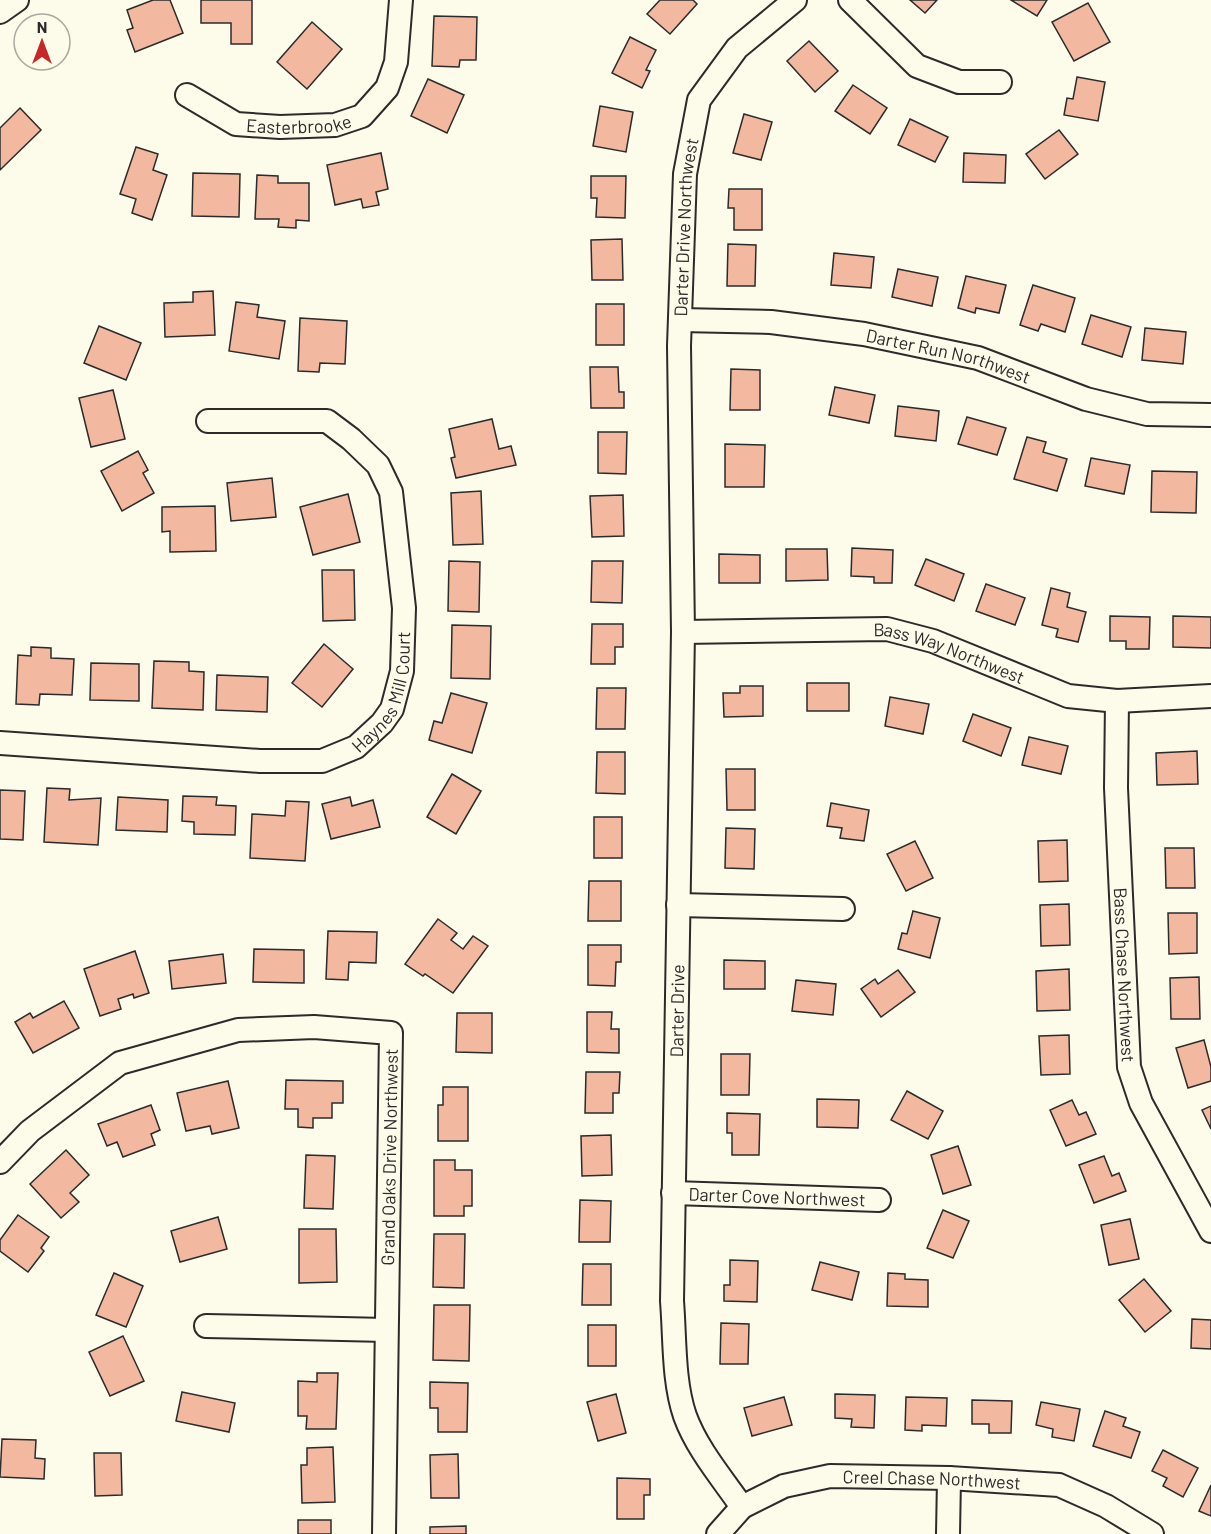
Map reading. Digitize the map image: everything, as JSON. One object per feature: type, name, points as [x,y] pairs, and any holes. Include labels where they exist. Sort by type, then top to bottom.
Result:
[{"type":"street","points":[[0,12],[16,0]]},
{"type":"street","name":"Easterbrooke","points":[[187,95],[236,124],[280,127],[335,125],[362,116],[387,88],[393,71],[401,0]]},
{"type":"street","name":"Darter Drive Northwest","points":[[681,496],[680,320],[685,174],[699,100],[737,48],[795,0]]},
{"type":"street","points":[[850,0],[917,66],[959,82],[1000,82]]},
{"type":"street","name":"Darter Run Northwest","points":[[680,320],[771,322],[864,334],[978,358],[1086,399],[1147,414],[1211,416]]},
{"type":"street","name":"Haynes Mill Court","points":[[0,743],[260,761],[322,761],[356,747],[382,723],[392,710],[402,671],[404,608],[391,492],[378,465],[351,439],[327,421],[208,421]]},
{"type":"street","name":"Darter Drive","points":[[681,496],[683,632],[672,1301],[678,1383],[685,1415],[695,1438],[742,1507]]},
{"type":"street","name":"Bass Way Northwest","points":[[683,632],[887,629],[933,641],[1068,696],[1117,702],[1211,696]]},
{"type":"street","name":"Bass Chase Northwest","points":[[1117,702],[1116,788],[1129,1067],[1141,1103],[1211,1231]]},
{"type":"street","points":[[678,905],[843,909]]},
{"type":"street","name":"Grand Oaks Drive Northwest","points":[[0,1162],[30,1131],[120,1063],[238,1030],[314,1027],[391,1033],[384,1534]]},
{"type":"street","name":"Darter Cove Northwest","points":[[674,1193],[879,1200]]},
{"type":"street","points":[[206,1326],[386,1330]]},
{"type":"street","name":"Creel Chase Northwest","points":[[718,1534],[742,1507],[784,1486],[830,1476],[949,1478],[1059,1485],[1106,1506],[1152,1534]]},
{"type":"street","points":[[948,1534],[949,1478]]},
{"type":"building","points":[[153,0],[170,0],[183,33],[135,52],[127,30],[133,28],[127,10]]},
{"type":"building","points":[[201,0],[252,0],[252,44],[231,44],[231,23],[201,23]]},
{"type":"building","points":[[660,0],[693,0],[697,4],[670,34],[647,14]]},
{"type":"building","points":[[910,0],[937,0],[925,13]]},
{"type":"building","points":[[1011,0],[1047,0],[1037,16]]},
{"type":"building","points":[[1088,3],[1110,42],[1074,61],[1052,22]]},
{"type":"building","points":[[434,16],[477,17],[476,60],[460,60],[459,67],[432,66]]},
{"type":"building","points":[[312,22],[342,49],[307,89],[277,62]]},
{"type":"building","points":[[630,37],[656,50],[646,70],[650,71],[642,88],[612,73]]},
{"type":"building","points":[[809,41],[838,71],[815,92],[787,61]]},
{"type":"building","points":[[1077,77],[1105,82],[1098,121],[1064,115],[1067,98],[1073,99]]},
{"type":"building","points":[[428,79],[464,95],[447,133],[411,116]]},
{"type":"building","points":[[853,85],[887,108],[870,134],[835,111]]},
{"type":"building","points":[[600,106],[633,112],[626,152],[593,146]]},
{"type":"building","points":[[20,108],[41,130],[0,170],[0,128]]},
{"type":"building","points":[[744,114],[772,122],[761,160],[733,153]]},
{"type":"building","points":[[910,119],[948,137],[935,162],[898,145]]},
{"type":"building","points":[[1059,130],[1078,154],[1045,179],[1026,154]]},
{"type":"building","points":[[136,147],[158,154],[153,170],[167,175],[152,220],[132,213],[136,199],[120,194]]},
{"type":"building","points":[[381,153],[388,189],[376,192],[379,205],[363,208],[361,199],[335,205],[327,165]]},
{"type":"building","points":[[964,153],[1006,155],[1005,183],[963,182]]},
{"type":"building","points":[[193,173],[240,174],[239,217],[192,216]]},
{"type":"building","points":[[257,175],[278,176],[278,183],[309,183],[309,221],[296,220],[296,228],[278,227],[279,219],[255,219]]},
{"type":"building","points":[[591,176],[626,176],[625,218],[596,217],[597,198],[591,198]]},
{"type":"building","points":[[729,189],[762,189],[762,230],[734,230],[734,208],[728,208]]},
{"type":"building","points":[[622,239],[623,280],[592,280],[591,240]]},
{"type":"building","points":[[728,244],[756,245],[755,286],[727,286]]},
{"type":"building","points":[[834,253],[874,257],[871,288],[831,285]]},
{"type":"building","points":[[898,269],[938,277],[932,306],[892,297]]},
{"type":"building","points":[[966,276],[1006,285],[999,313],[976,308],[975,313],[958,308]]},
{"type":"building","points":[[1033,285],[1075,298],[1065,332],[1041,324],[1038,331],[1020,325]]},
{"type":"building","points":[[213,291],[215,335],[165,337],[164,303],[193,302],[193,292]]},
{"type":"building","points":[[236,302],[259,305],[257,317],[285,321],[279,359],[229,351]]},
{"type":"building","points":[[596,304],[624,304],[624,345],[596,345]]},
{"type":"building","points":[[1091,315],[1131,327],[1122,357],[1082,344]]},
{"type":"building","points":[[300,318],[347,321],[345,364],[320,363],[319,372],[298,371]]},
{"type":"building","points":[[99,326],[141,343],[126,380],[84,363]]},
{"type":"building","points":[[1145,328],[1186,332],[1183,364],[1142,360]]},
{"type":"building","points":[[590,367],[618,367],[619,392],[624,392],[624,408],[591,408]]},
{"type":"building","points":[[731,369],[760,370],[760,410],[730,410]]},
{"type":"building","points":[[835,387],[875,395],[869,423],[829,415]]},
{"type":"building","points":[[113,390],[125,439],[91,447],[79,398]]},
{"type":"building","points":[[898,406],[939,411],[936,441],[895,436]]},
{"type":"building","points":[[967,417],[1006,428],[997,455],[958,444]]},
{"type":"building","points":[[492,419],[499,449],[511,446],[516,465],[456,478],[451,458],[455,457],[449,429]]},
{"type":"building","points":[[598,432],[627,432],[626,474],[598,473]]},
{"type":"building","points":[[1027,437],[1046,442],[1043,452],[1067,459],[1057,491],[1014,479]]},
{"type":"building","points":[[725,444],[765,445],[764,487],[725,487]]},
{"type":"building","points":[[138,451],[148,470],[143,473],[154,493],[122,511],[101,471]]},
{"type":"building","points":[[1091,458],[1130,465],[1124,494],[1085,486]]},
{"type":"building","points":[[1152,471],[1197,472],[1196,513],[1151,512]]},
{"type":"building","points":[[272,478],[276,517],[231,521],[227,483]]},
{"type":"building","points":[[481,491],[483,544],[453,545],[451,493]]},
{"type":"building","points":[[348,494],[360,542],[313,555],[300,507]]},
{"type":"building","points":[[623,495],[624,536],[592,537],[590,496]]},
{"type":"building","points":[[215,506],[216,551],[170,552],[170,531],[162,532],[162,507]]},
{"type":"building","points":[[852,548],[893,550],[892,583],[874,583],[874,577],[851,576]]},
{"type":"building","points":[[786,549],[827,549],[828,580],[786,581]]},
{"type":"building","points":[[719,554],[760,555],[760,583],[719,583]]},
{"type":"building","points":[[926,559],[964,574],[954,601],[915,585]]},
{"type":"building","points":[[449,561],[480,562],[479,612],[448,611]]},
{"type":"building","points":[[592,561],[623,561],[622,603],[591,602]]},
{"type":"building","points":[[322,570],[354,570],[355,620],[323,621]]},
{"type":"building","points":[[986,584],[1025,598],[1015,625],[976,611]]},
{"type":"building","points":[[1051,588],[1070,593],[1067,607],[1086,612],[1078,642],[1056,637],[1058,629],[1042,625]]},
{"type":"building","points":[[1110,616],[1150,617],[1149,649],[1126,649],[1126,641],[1110,641]]},
{"type":"building","points":[[1173,616],[1211,617],[1211,648],[1173,647]]},
{"type":"building","points":[[592,624],[623,624],[623,647],[615,647],[615,664],[591,664]]},
{"type":"building","points":[[452,625],[491,626],[490,679],[451,678]]},
{"type":"building","points":[[324,644],[353,669],[322,707],[292,683]]},
{"type":"building","points":[[31,647],[51,648],[51,658],[74,659],[72,695],[40,694],[39,705],[16,704],[18,655],[31,656]]},
{"type":"building","points":[[154,661],[189,662],[189,671],[204,672],[203,710],[152,708]]},
{"type":"building","points":[[91,663],[139,664],[139,701],[90,700]]},
{"type":"building","points":[[217,675],[268,677],[267,712],[216,710]]},
{"type":"building","points":[[807,683],[849,683],[849,711],[807,711]]},
{"type":"building","points":[[740,686],[763,686],[763,716],[724,717],[723,693],[740,693]]},
{"type":"building","points":[[597,688],[626,688],[625,729],[596,729]]},
{"type":"building","points":[[451,693],[487,703],[472,753],[429,740],[434,721],[442,723]]},
{"type":"building","points":[[890,697],[929,704],[923,734],[885,726]]},
{"type":"building","points":[[973,714],[1011,728],[1001,756],[963,741]]},
{"type":"building","points":[[1029,737],[1068,746],[1061,774],[1022,765]]},
{"type":"building","points":[[1197,751],[1198,784],[1157,785],[1156,753]]},
{"type":"building","points":[[597,752],[625,752],[625,794],[596,793]]},
{"type":"building","points":[[726,769],[755,769],[755,810],[727,810]]},
{"type":"building","points":[[452,774],[481,791],[456,834],[427,817]]},
{"type":"building","points":[[47,788],[70,789],[69,800],[101,798],[98,845],[44,842]]},
{"type":"building","points":[[0,790],[25,791],[23,840],[0,839]]},
{"type":"building","points":[[183,796],[217,797],[216,805],[236,806],[235,835],[194,834],[194,822],[182,821]]},
{"type":"building","points":[[118,797],[168,800],[167,832],[116,830]]},
{"type":"building","points":[[350,797],[352,806],[373,800],[380,827],[331,839],[322,804]]},
{"type":"building","points":[[286,801],[309,802],[305,861],[250,858],[252,814],[285,816]]},
{"type":"building","points":[[831,803],[869,810],[864,841],[840,838],[842,828],[827,826]]},
{"type":"building","points":[[594,817],[622,817],[622,858],[594,858]]},
{"type":"building","points":[[726,828],[755,829],[754,869],[725,868]]},
{"type":"building","points":[[1067,840],[1068,881],[1039,882],[1038,841]]},
{"type":"building","points":[[915,841],[933,878],[906,891],[887,854]]},
{"type":"building","points":[[1165,848],[1194,848],[1195,888],[1166,888]]},
{"type":"building","points":[[589,881],[621,881],[621,921],[588,921]]},
{"type":"building","points":[[1069,904],[1070,945],[1041,946],[1040,905]]},
{"type":"building","points":[[913,911],[940,918],[930,958],[898,949],[902,933],[907,934]]},
{"type":"building","points":[[1168,913],[1197,913],[1197,953],[1169,954]]},
{"type":"building","points":[[438,919],[457,933],[451,940],[463,949],[473,936],[488,946],[453,993],[405,964]]},
{"type":"building","points":[[328,931],[377,932],[376,963],[349,962],[348,980],[326,979]]},
{"type":"building","points":[[588,945],[621,945],[621,962],[616,962],[615,986],[588,985]]},
{"type":"building","points":[[254,949],[304,950],[304,983],[253,982]]},
{"type":"building","points":[[135,951],[149,993],[134,998],[133,994],[118,999],[121,1009],[100,1016],[84,969]]},
{"type":"building","points":[[223,954],[226,983],[172,989],[169,961]]},
{"type":"building","points":[[724,960],[765,961],[765,989],[724,989]]},
{"type":"building","points":[[1069,969],[1070,1010],[1037,1011],[1036,971]]},
{"type":"building","points":[[898,970],[915,992],[881,1017],[861,989],[875,979],[878,984]]},
{"type":"building","points":[[1199,977],[1200,1019],[1171,1019],[1170,978]]},
{"type":"building","points":[[796,980],[836,984],[833,1015],[792,1011]]},
{"type":"building","points":[[64,1001],[79,1028],[33,1053],[15,1022],[30,1013],[33,1018]]},
{"type":"building","points":[[587,1012],[612,1012],[611,1029],[619,1029],[619,1053],[587,1052]]},
{"type":"building","points":[[457,1013],[492,1013],[492,1053],[456,1052]]},
{"type":"building","points":[[1069,1035],[1070,1074],[1041,1075],[1039,1036]]},
{"type":"building","points":[[1204,1040],[1211,1067],[1211,1081],[1188,1088],[1176,1048]]},
{"type":"building","points":[[721,1054],[750,1054],[749,1095],[721,1095]]},
{"type":"building","points":[[586,1072],[620,1072],[619,1093],[613,1093],[613,1113],[585,1113]]},
{"type":"building","points":[[286,1080],[343,1081],[343,1103],[332,1103],[332,1118],[313,1118],[313,1128],[298,1127],[298,1109],[285,1109]]},
{"type":"building","points":[[228,1081],[239,1128],[212,1134],[210,1126],[186,1131],[177,1093]]},
{"type":"building","points":[[443,1087],[468,1087],[468,1141],[438,1141],[438,1105],[443,1105]]},
{"type":"building","points":[[907,1091],[943,1111],[928,1139],[891,1120]]},
{"type":"building","points":[[817,1099],[859,1100],[858,1128],[817,1127]]},
{"type":"building","points":[[1072,1100],[1079,1115],[1086,1112],[1096,1134],[1066,1146],[1050,1110]]},
{"type":"building","points":[[151,1105],[160,1130],[151,1134],[155,1145],[123,1157],[117,1142],[107,1146],[98,1124]]},
{"type":"building","points":[[1211,1106],[1211,1129],[1202,1110]]},
{"type":"building","points":[[727,1113],[760,1114],[759,1155],[732,1155],[732,1133],[727,1133]]},
{"type":"building","points":[[611,1135],[612,1175],[582,1176],[581,1136]]},
{"type":"building","points":[[958,1146],[971,1185],[943,1194],[931,1155]]},
{"type":"building","points":[[66,1150],[89,1175],[70,1193],[79,1202],[61,1218],[30,1184]]},
{"type":"building","points":[[306,1155],[335,1156],[333,1209],[304,1208]]},
{"type":"building","points":[[1104,1156],[1112,1176],[1119,1173],[1126,1191],[1094,1203],[1079,1165]]},
{"type":"building","points":[[434,1160],[455,1160],[455,1170],[472,1170],[472,1206],[464,1206],[464,1216],[434,1216]]},
{"type":"building","points":[[580,1200],[611,1201],[610,1242],[579,1242]]},
{"type":"building","points":[[943,1210],[969,1221],[953,1258],[927,1248]]},
{"type":"building","points":[[18,1215],[49,1237],[41,1248],[44,1251],[28,1272],[0,1251],[0,1240]]},
{"type":"building","points":[[218,1217],[227,1249],[180,1262],[171,1231]]},
{"type":"building","points":[[1130,1219],[1139,1259],[1109,1265],[1101,1225]]},
{"type":"building","points":[[299,1229],[336,1229],[337,1282],[299,1283]]},
{"type":"building","points":[[434,1234],[465,1234],[464,1288],[433,1287]]},
{"type":"building","points":[[730,1260],[758,1261],[757,1302],[724,1301],[724,1285],[730,1285]]},
{"type":"building","points":[[820,1262],[859,1272],[852,1300],[812,1290]]},
{"type":"building","points":[[583,1264],[611,1264],[611,1305],[582,1305]]},
{"type":"building","points":[[114,1273],[143,1286],[126,1327],[96,1315]]},
{"type":"building","points":[[888,1273],[905,1274],[905,1279],[928,1280],[928,1307],[887,1306]]},
{"type":"building","points":[[1144,1279],[1171,1311],[1145,1332],[1119,1300]]},
{"type":"building","points":[[434,1305],[470,1305],[469,1361],[433,1360]]},
{"type":"building","points":[[1192,1319],[1211,1320],[1211,1349],[1191,1348]]},
{"type":"building","points":[[721,1323],[749,1324],[748,1364],[720,1364]]},
{"type":"building","points":[[588,1325],[616,1325],[616,1366],[588,1366]]},
{"type":"building","points":[[123,1336],[144,1381],[110,1396],[89,1352]]},
{"type":"building","points":[[317,1373],[338,1373],[336,1429],[306,1429],[307,1416],[298,1416],[298,1381],[317,1382]]},
{"type":"building","points":[[430,1382],[468,1383],[467,1432],[438,1432],[438,1408],[430,1408]]},
{"type":"building","points":[[182,1392],[235,1403],[229,1432],[176,1421]]},
{"type":"building","points":[[616,1394],[626,1433],[598,1441],[587,1402]]},
{"type":"building","points":[[835,1394],[875,1395],[874,1428],[851,1427],[852,1419],[835,1418]]},
{"type":"building","points":[[784,1397],[792,1425],[752,1436],[744,1408]]},
{"type":"building","points":[[906,1397],[947,1398],[946,1426],[922,1425],[922,1431],[905,1430]]},
{"type":"building","points":[[972,1400],[1012,1401],[1011,1433],[989,1433],[989,1424],[972,1424]]},
{"type":"building","points":[[1041,1402],[1080,1409],[1074,1441],[1052,1437],[1053,1429],[1036,1425]]},
{"type":"building","points":[[1105,1411],[1126,1418],[1123,1426],[1140,1432],[1131,1458],[1093,1446]]},
{"type":"building","points":[[2,1439],[36,1440],[35,1458],[45,1459],[44,1479],[0,1477]]},
{"type":"building","points":[[333,1447],[335,1502],[302,1503],[301,1465],[307,1465],[307,1448]]},
{"type":"building","points":[[1163,1450],[1198,1468],[1183,1497],[1163,1486],[1167,1478],[1152,1471]]},
{"type":"building","points":[[94,1453],[121,1453],[122,1495],[95,1496]]},
{"type":"building","points":[[458,1454],[459,1498],[431,1498],[430,1455]]},
{"type":"building","points":[[617,1478],[650,1479],[650,1495],[644,1495],[644,1519],[617,1519]]},
{"type":"building","points":[[1211,1485],[1211,1516],[1199,1511]]},
{"type":"building","points":[[298,1520],[331,1520],[331,1534],[298,1534]]},
{"type":"building","points":[[466,1526],[466,1534],[430,1534],[430,1527]]}]
